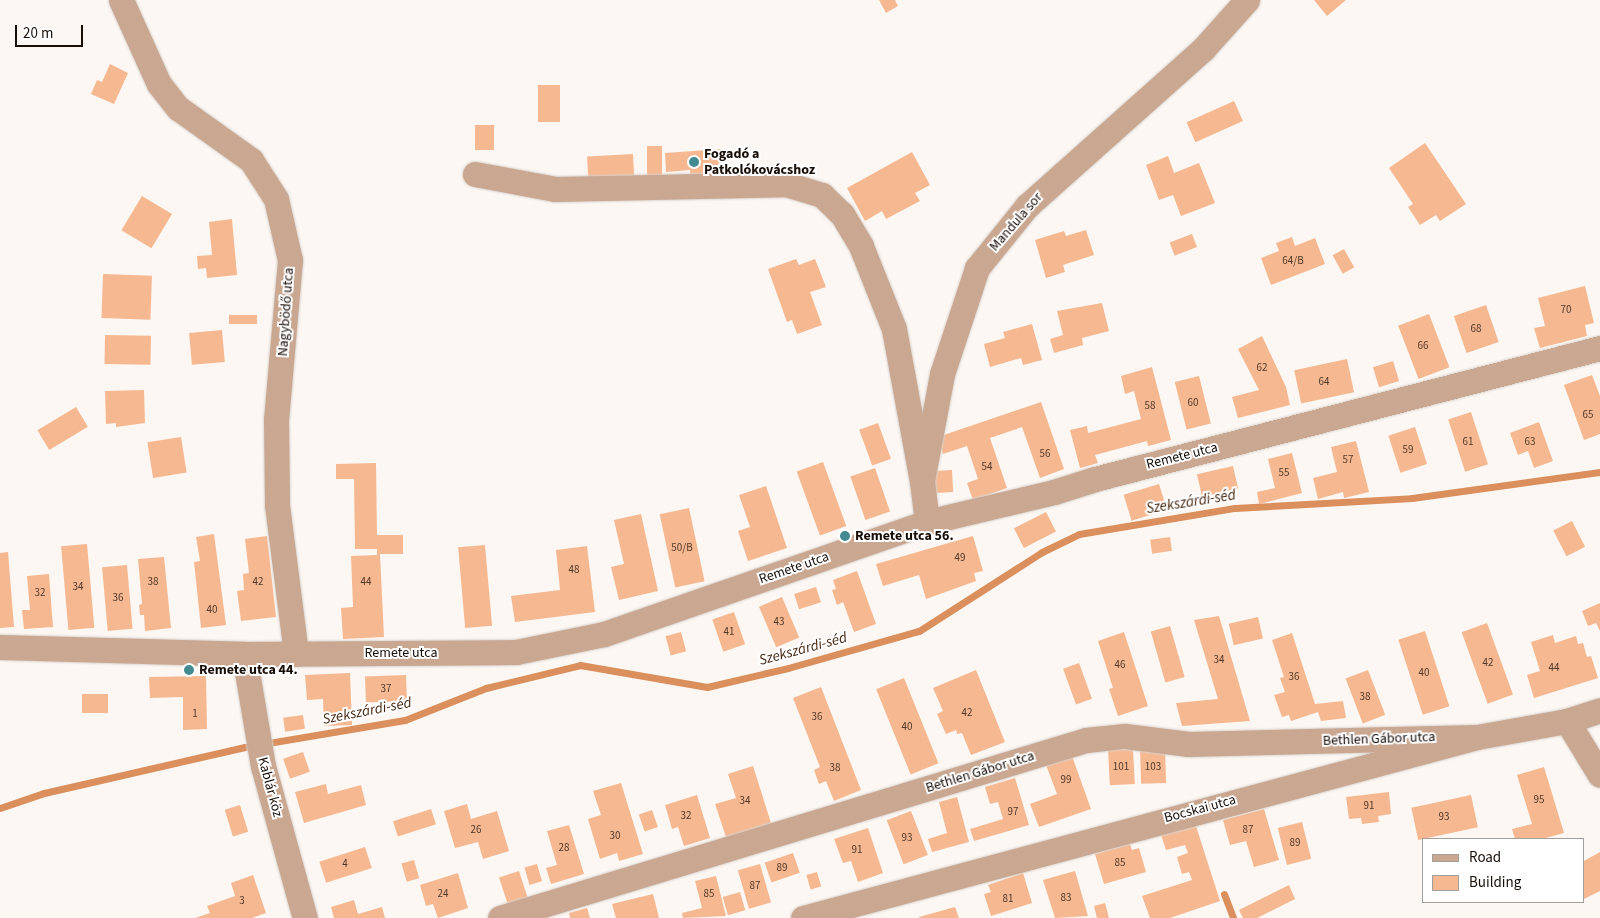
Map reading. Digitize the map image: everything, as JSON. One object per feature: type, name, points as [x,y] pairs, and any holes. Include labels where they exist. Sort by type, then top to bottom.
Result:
[{"type":"street","name":"Nagybödő utca","points":[[121,0],[159,84],[178,108],[251,160],[276,199],[290,260],[276,420],[277,505],[296,654]]},
{"type":"street","name":"Mandula sor","points":[[927,522],[922,481],[942,374],[977,268],[1027,206],[1203,49],[1247,0]]},
{"type":"street","points":[[475,174],[555,189],[786,184],[822,195],[842,214],[861,246],[894,329],[922,481]]},
{"type":"street","name":"Remete utca","points":[[0,647],[244,654],[516,652],[604,634],[927,522],[1054,492],[1095,479],[1600,348]]},
{"type":"street","name":"Kablár köz","points":[[244,654],[256,734],[263,766],[306,918]]},
{"type":"street","name":"Bocskai utca","points":[[803,918],[1477,737],[1567,722],[1600,710]]},
{"type":"street","points":[[1567,722],[1600,774]]},
{"type":"street","name":"Bethlen Gábor utca","points":[[500,918],[1086,740],[1125,736],[1188,744],[1477,737]]},
{"type":"building","points":[[879,0],[895,0],[898,6],[886,13]]},
{"type":"building","points":[[1314,0],[1346,0],[1327,16]]},
{"type":"building","points":[[110,64],[128,73],[114,104],[91,94],[97,80],[102,82]]},
{"type":"building","points":[[538,85],[560,85],[560,122],[538,122]]},
{"type":"building","points":[[1234,101],[1243,121],[1195,142],[1186,122]]},
{"type":"building","points":[[475,125],[494,125],[494,150],[475,150]]},
{"type":"building","points":[[1425,143],[1466,204],[1440,221],[1436,215],[1420,225],[1408,207],[1413,204],[1389,168]]},
{"type":"building","points":[[647,146],[662,146],[662,179],[647,179]]},
{"type":"building","name":"Fogadó a Patkolókovácshoz","points":[[722,149],[724,176],[691,179],[690,170],[666,172],[665,153]]},
{"type":"building","points":[[912,152],[930,185],[915,193],[920,201],[886,219],[882,211],[865,221],[847,188]]},
{"type":"building","points":[[633,154],[634,175],[588,177],[587,156]]},
{"type":"building","points":[[1168,156],[1174,173],[1199,163],[1215,203],[1181,216],[1173,195],[1159,200],[1146,165]]},
{"type":"building","points":[[142,196],[172,214],[151,248],[121,230]]},
{"type":"building","points":[[232,219],[237,275],[207,278],[206,268],[198,269],[197,256],[212,255],[209,222]]},
{"type":"building","points":[[1086,230],[1094,255],[1063,265],[1065,272],[1046,278],[1035,240],[1064,231],[1066,236]]},
{"type":"building","points":[[1192,234],[1197,247],[1175,256],[1170,243]]},
{"type":"building","points":[[1292,237],[1295,246],[1315,238],[1325,264],[1271,285],[1261,258],[1279,251],[1276,243]]},
{"type":"building","points":[[1344,249],[1354,267],[1343,274],[1333,255]]},
{"type":"building","points":[[796,259],[799,265],[815,259],[826,287],[810,292],[822,325],[797,334],[792,320],[787,322],[768,269]]},
{"type":"building","points":[[103,274],[152,276],[150,320],[101,318]]},
{"type":"building","points":[[1585,286],[1594,323],[1585,325],[1587,336],[1540,348],[1534,328],[1545,326],[1538,298]]},
{"type":"building","points":[[1102,303],[1109,331],[1082,338],[1083,345],[1054,353],[1050,339],[1063,335],[1057,311]]},
{"type":"building","points":[[1486,305],[1499,342],[1467,353],[1454,316]]},
{"type":"building","points":[[1429,314],[1449,367],[1419,379],[1398,326]]},
{"type":"building","points":[[229,315],[257,315],[257,324],[229,324]]},
{"type":"building","points":[[1032,324],[1042,360],[1023,365],[1021,358],[990,367],[984,344],[1005,338],[1003,332]]},
{"type":"building","points":[[222,330],[225,362],[192,365],[189,333]]},
{"type":"building","points":[[105,335],[151,336],[150,365],[104,364]]},
{"type":"building","points":[[1262,336],[1286,387],[1290,405],[1238,418],[1232,397],[1259,390],[1238,349]]},
{"type":"building","points":[[1347,359],[1354,392],[1301,403],[1294,370]]},
{"type":"building","points":[[1393,361],[1399,381],[1379,387],[1373,367]]},
{"type":"building","points":[[1152,367],[1171,440],[1148,446],[1147,441],[1095,455],[1098,463],[1080,468],[1070,430],[1087,426],[1088,433],[1141,419],[1134,391],[1125,394],[1121,376]]},
{"type":"building","points":[[1592,375],[1600,396],[1600,434],[1584,440],[1564,385]]},
{"type":"building","points":[[1199,376],[1211,424],[1187,430],[1175,382]]},
{"type":"building","points":[[144,390],[145,423],[116,427],[116,423],[106,424],[105,391]]},
{"type":"building","points":[[1041,402],[1064,469],[1040,478],[1022,427],[990,438],[1007,488],[973,500],[967,483],[978,479],[967,446],[943,454],[938,437]]},
{"type":"building","points":[[76,407],[88,427],[49,450],[37,430]]},
{"type":"building","points":[[1471,412],[1488,464],[1465,472],[1448,419]]},
{"type":"building","points":[[1539,422],[1553,461],[1534,468],[1528,451],[1518,455],[1510,433]]},
{"type":"building","points":[[878,423],[891,459],[872,466],[859,430]]},
{"type":"building","points":[[1415,427],[1427,464],[1400,473],[1388,436]]},
{"type":"building","points":[[181,437],[187,473],[153,478],[147,442]]},
{"type":"building","points":[[1356,441],[1369,492],[1344,498],[1343,492],[1318,499],[1313,478],[1337,472],[1331,447]]},
{"type":"building","points":[[1292,453],[1302,493],[1259,504],[1257,492],[1275,488],[1268,459]]},
{"type":"building","points":[[823,462],[846,526],[820,535],[797,472]]},
{"type":"building","points":[[376,463],[377,535],[403,535],[403,554],[380,554],[384,637],[343,639],[341,608],[353,607],[351,556],[377,555],[377,549],[355,549],[354,479],[336,479],[336,464]]},
{"type":"building","points":[[1233,466],[1238,488],[1202,497],[1197,474]]},
{"type":"building","points":[[875,468],[890,511],[865,520],[850,476]]},
{"type":"building","points":[[952,470],[953,492],[935,493],[934,471]]},
{"type":"building","points":[[1159,484],[1167,510],[1132,521],[1124,495]]},
{"type":"building","points":[[766,486],[787,548],[748,561],[738,531],[750,527],[739,495]]},
{"type":"building","points":[[689,508],[705,581],[675,588],[660,514]]},
{"type":"building","points":[[1046,512],[1056,532],[1024,548],[1014,528]]},
{"type":"building","points":[[641,514],[658,591],[619,600],[611,567],[624,564],[614,520]]},
{"type":"building","points":[[1572,521],[1585,547],[1566,556],[1553,531]]},
{"type":"building","points":[[214,534],[226,625],[201,628],[194,562],[200,561],[196,537]]},
{"type":"building","points":[[267,536],[276,617],[241,621],[237,591],[244,590],[243,574],[249,573],[245,539]]},
{"type":"building","points":[[973,536],[983,571],[974,573],[976,581],[926,599],[919,575],[883,586],[876,564]]},
{"type":"building","points":[[1170,537],[1172,551],[1152,554],[1150,540]]},
{"type":"building","points":[[87,544],[94,628],[68,630],[61,546]]},
{"type":"building","points":[[485,545],[492,626],[465,628],[458,547]]},
{"type":"building","points":[[587,546],[595,612],[515,622],[511,596],[560,590],[556,550]]},
{"type":"building","points":[[8,552],[14,627],[0,628],[0,553]]},
{"type":"building","points":[[164,557],[171,628],[145,631],[144,615],[140,615],[139,605],[142,604],[138,559]]},
{"type":"building","points":[[127,565],[133,629],[108,631],[102,567]]},
{"type":"building","points":[[857,571],[876,624],[854,632],[843,602],[837,605],[832,590],[836,589],[833,580]]},
{"type":"building","points":[[49,574],[53,627],[24,629],[22,610],[30,610],[27,576]]},
{"type":"building","points":[[816,587],[821,602],[799,609],[794,594]]},
{"type":"building","points":[[782,597],[799,638],[776,647],[759,607]]},
{"type":"building","points":[[1600,603],[1600,631],[1596,623],[1588,626],[1582,611]]},
{"type":"building","points":[[734,612],[745,644],[723,652],[712,619]]},
{"type":"building","points":[[1219,616],[1250,721],[1182,726],[1176,703],[1218,699],[1194,620]]},
{"type":"building","points":[[1258,617],[1263,638],[1234,645],[1229,624]]},
{"type":"building","points":[[1487,623],[1513,694],[1488,704],[1462,632]]},
{"type":"building","points":[[1170,626],[1185,677],[1165,682],[1151,632]]},
{"type":"building","points":[[1425,631],[1449,706],[1423,715],[1398,640]]},
{"type":"building","points":[[681,632],[686,651],[671,655],[666,636]]},
{"type":"building","points":[[1124,632],[1148,706],[1118,716],[1109,689],[1113,688],[1098,641]]},
{"type":"building","points":[[1292,633],[1315,704],[1343,701],[1346,718],[1321,721],[1318,712],[1291,721],[1289,715],[1282,717],[1274,695],[1285,692],[1280,678],[1284,677],[1272,640]]},
{"type":"building","points":[[1553,635],[1555,643],[1576,636],[1578,644],[1583,643],[1587,657],[1591,656],[1598,678],[1534,698],[1527,675],[1540,671],[1531,642]]},
{"type":"building","points":[[1079,663],[1092,699],[1076,705],[1063,669]]},
{"type":"building","points":[[976,670],[1005,742],[971,755],[962,733],[957,734],[956,730],[946,734],[937,714],[943,711],[933,688]]},
{"type":"building","points":[[1368,670],[1385,715],[1363,723],[1346,679]]},
{"type":"building","points":[[350,673],[352,725],[324,726],[323,699],[307,700],[305,675]]},
{"type":"building","points":[[406,675],[407,701],[366,702],[365,676]]},
{"type":"building","points":[[206,676],[207,729],[183,730],[183,697],[150,698],[149,677]]},
{"type":"building","points":[[904,678],[938,763],[911,775],[876,689]]},
{"type":"building","points":[[821,687],[861,790],[834,801],[826,781],[819,784],[814,770],[820,767],[793,698]]},
{"type":"building","points":[[82,694],[108,694],[108,713],[82,713]]},
{"type":"building","points":[[303,715],[305,729],[285,732],[283,718]]},
{"type":"building","points":[[1133,749],[1135,784],[1110,785],[1108,750]]},
{"type":"building","points":[[1165,750],[1166,783],[1141,784],[1140,751]]},
{"type":"building","points":[[303,752],[310,772],[290,779],[283,759]]},
{"type":"building","points":[[1072,756],[1091,809],[1039,827],[1030,804],[1057,794],[1046,765]]},
{"type":"building","points":[[753,766],[771,823],[726,837],[715,804],[736,798],[728,774]]},
{"type":"building","points":[[1544,767],[1564,833],[1546,838],[1515,838],[1512,829],[1532,824],[1517,775]]},
{"type":"building","points":[[1015,778],[1029,825],[974,841],[970,829],[1003,819],[998,802],[990,804],[985,787]]},
{"type":"building","points":[[621,783],[643,854],[619,861],[617,853],[600,859],[588,819],[601,815],[593,791]]},
{"type":"building","points":[[326,784],[328,794],[361,785],[366,805],[304,823],[295,792]]},
{"type":"building","points":[[1389,792],[1391,814],[1378,816],[1379,822],[1362,824],[1361,818],[1349,819],[1346,797]]},
{"type":"building","points":[[697,795],[710,838],[684,846],[678,827],[672,829],[665,805]]},
{"type":"building","points":[[1471,795],[1478,827],[1418,840],[1411,808]]},
{"type":"building","points":[[957,797],[969,842],[932,852],[928,839],[947,833],[939,802]]},
{"type":"building","points":[[467,804],[471,819],[497,811],[509,851],[483,859],[478,842],[455,848],[444,811]]},
{"type":"building","points":[[240,805],[248,832],[233,836],[225,810]]},
{"type":"building","points":[[431,809],[436,824],[398,837],[393,821]]},
{"type":"building","points":[[1264,809],[1279,860],[1254,867],[1246,841],[1230,845],[1223,820]]},
{"type":"building","points":[[652,810],[658,827],[645,832],[639,815]]},
{"type":"building","points":[[911,811],[928,855],[904,864],[887,820]]},
{"type":"building","points":[[1302,822],[1311,859],[1287,865],[1278,828]]},
{"type":"building","points":[[1195,823],[1220,901],[1170,918],[1150,918],[1142,896],[1192,880],[1189,872],[1182,874],[1177,857],[1188,853],[1185,845],[1166,850],[1160,832]]},
{"type":"building","points":[[569,825],[584,874],[551,884],[546,868],[557,865],[547,831]]},
{"type":"building","points":[[868,828],[883,873],[858,882],[851,861],[843,863],[834,839]]},
{"type":"building","points":[[1130,844],[1132,850],[1139,848],[1146,872],[1104,884],[1095,854]]},
{"type":"building","points":[[365,847],[372,868],[326,883],[319,862]]},
{"type":"building","points":[[1600,852],[1600,891],[1585,898],[1585,860]]},
{"type":"building","points":[[793,853],[800,873],[771,883],[765,863]]},
{"type":"building","points":[[414,860],[419,878],[407,882],[402,864]]},
{"type":"building","points":[[537,864],[542,881],[529,885],[525,868]]},
{"type":"building","points":[[760,864],[771,902],[749,909],[738,870]]},
{"type":"building","points":[[519,871],[528,898],[508,904],[499,877]]},
{"type":"building","points":[[1075,871],[1088,916],[1055,918],[1043,880]]},
{"type":"building","points":[[817,872],[821,886],[811,889],[806,875]]},
{"type":"building","points":[[458,873],[468,908],[438,918],[433,904],[426,906],[420,885]]},
{"type":"building","points":[[1023,873],[1032,903],[991,916],[984,894],[991,892],[988,885]]},
{"type":"building","points":[[253,875],[266,913],[252,918],[195,918],[210,913],[207,906],[235,896],[231,883]]},
{"type":"building","points":[[716,876],[726,916],[683,918],[682,913],[702,908],[695,881]]},
{"type":"building","points":[[1289,885],[1295,899],[1257,918],[1243,918],[1239,910]]},
{"type":"building","points":[[740,892],[745,910],[728,915],[723,897]]},
{"type":"building","points":[[653,894],[659,918],[616,918],[612,904]]},
{"type":"building","points":[[354,900],[358,914],[382,907],[385,918],[334,918],[331,907]]},
{"type":"building","points":[[1105,903],[1109,918],[1097,918],[1094,906]]},
{"type":"building","points":[[955,907],[959,918],[919,918],[919,917]]},
{"type":"building","points":[[587,908],[590,918],[570,918],[569,913]]},
{"type":"waterway","name":"Szekszárdi-séd","points":[[0,808],[44,793],[245,747],[405,720],[486,688],[580,665],[707,687],[788,668],[919,631],[1042,552],[1079,534],[1235,508],[1412,498],[1600,472]]},
{"type":"waterway","points":[[1224,894],[1233,918]]},
{"type":"place","name":"Fogadó a Patkolókovácshoz","points":[[694,162]]},
{"type":"place","name":"Remete utca 56.","points":[[845,536]]},
{"type":"place","name":"Remete utca 44.","points":[[189,670]]}]
